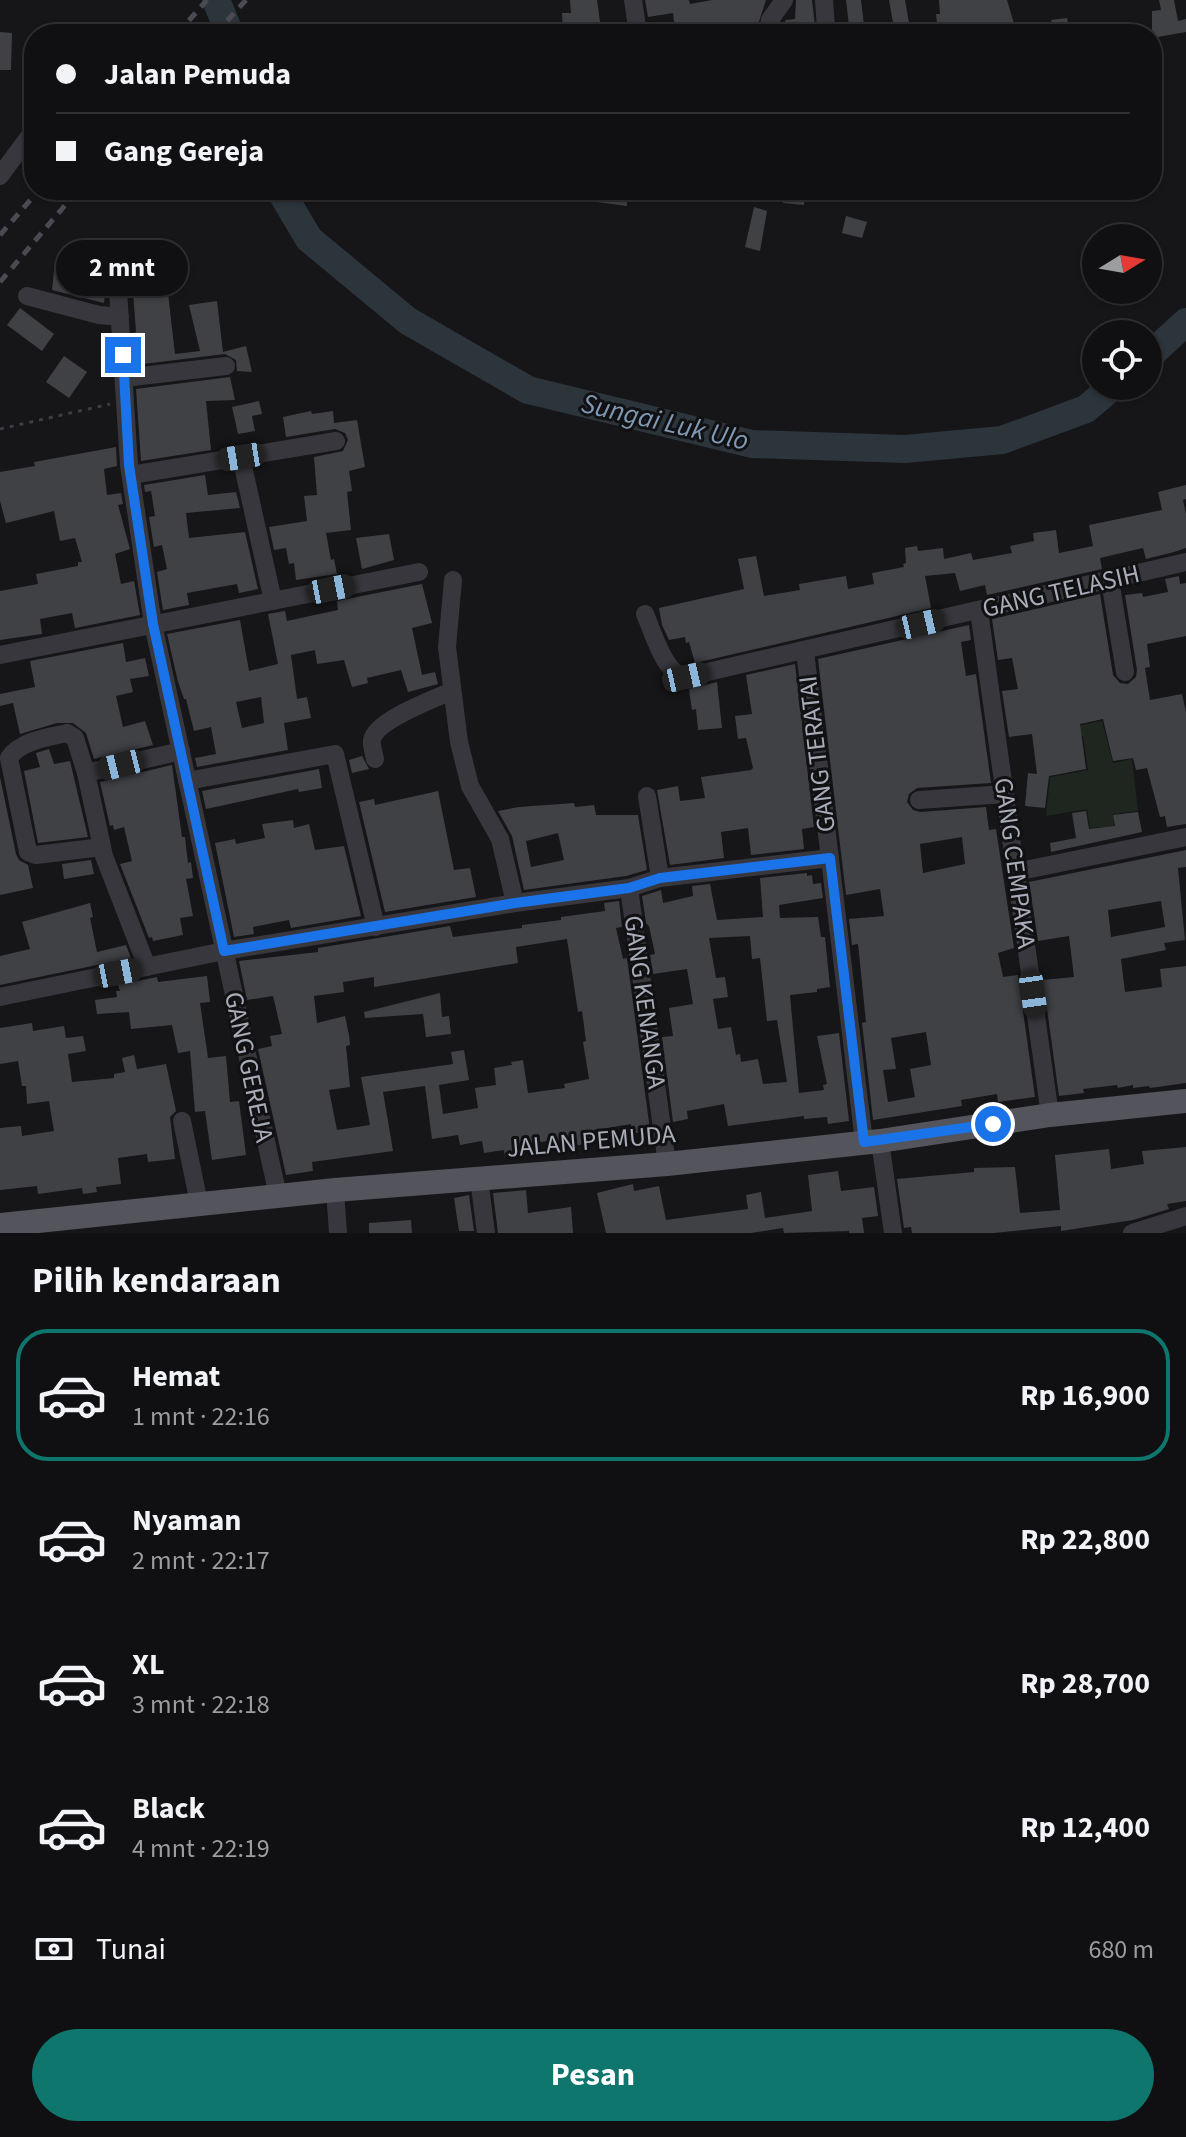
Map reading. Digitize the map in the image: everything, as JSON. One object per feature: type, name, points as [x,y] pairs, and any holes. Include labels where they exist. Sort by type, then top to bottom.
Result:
[{"type":"main road","name":"JALAN PEMUDA","points":[[0,1225],[108,1223],[199,1203],[667,1164],[872,1141],[1050,1115],[1186,1101]]},
{"type":"street","points":[[633,0],[637,24]]},
{"type":"street","points":[[769,24],[784,0]]},
{"type":"street","points":[[824,0],[826,24]]},
{"type":"street","points":[[0,176],[24,144]]},
{"type":"street","name":"GANG GEREJA","points":[[117,275],[131,475],[153,624],[278,1196]]},
{"type":"street","points":[[27,296],[99,315],[120,317]]},
{"type":"street","points":[[124,378],[226,366]]},
{"type":"street","points":[[131,475],[336,441]]},
{"type":"street","points":[[241,457],[273,601]]},
{"type":"street","name":"GANG TELASIH","points":[[645,614],[670,670],[679,677],[686,677],[1186,562]]},
{"type":"street","points":[[0,655],[419,572]]},
{"type":"street","points":[[453,580],[447,647],[465,775],[500,839],[515,903]]},
{"type":"street","points":[[1110,580],[1125,672]]},
{"type":"street","name":"GANG CEMPAKA","points":[[979,611],[1050,1115]]},
{"type":"street","name":"GANG TERATAI","points":[[805,651],[830,858],[872,1141],[893,1233]]},
{"type":"street","points":[[375,759],[372,740],[379,729],[452,691]]},
{"type":"street","points":[[102,847],[36,855],[28,852],[9,758],[12,752],[24,745],[67,733],[75,738],[102,847],[147,967]]},
{"type":"street","points":[[86,773],[181,751]]},
{"type":"street","points":[[187,781],[335,754],[376,927]]},
{"type":"street","points":[[919,800],[1005,794]]},
{"type":"street","points":[[647,796],[660,878]]},
{"type":"street","points":[[1016,872],[1186,837]]},
{"type":"street","points":[[0,997],[224,951],[515,903],[629,888],[660,878],[830,858]]},
{"type":"street","name":"GANG KENANGA","points":[[629,888],[667,1164]]},
{"type":"street","points":[[182,1121],[199,1203]]},
{"type":"street","points":[[479,1179],[486,1233]]},
{"type":"street","points":[[335,1190],[338,1233]]},
{"type":"street","points":[[1132,1233],[1186,1216]]},
{"type":"path","points":[[0,429],[126,401]]},
{"type":"shaded area","points":[[1102,721],[1113,763],[1132,759],[1138,811],[1113,814],[1114,828],[1104,829],[1090,828],[1087,809],[1046,816],[1050,777],[1088,770],[1083,736],[1078,736],[1076,726]]},
{"type":"building","points":[[570,0],[597,0],[600,24],[563,24],[562,13],[571,13]]},
{"type":"building","points":[[645,0],[689,0],[690,4],[712,0],[766,0],[758,24],[674,24],[673,13],[648,17]]},
{"type":"building","points":[[796,0],[812,0],[815,24],[786,24],[785,20],[795,19]]},
{"type":"building","points":[[846,0],[861,0],[864,24],[849,24]]},
{"type":"building","points":[[889,0],[905,0],[909,24],[893,24]]},
{"type":"building","points":[[939,0],[1007,0],[1014,24],[937,24],[936,14],[940,14]]},
{"type":"building","points":[[1159,0],[1174,0],[1178,21],[1186,19],[1186,32],[1162,36],[1162,24],[1152,24],[1152,11],[1161,10]]},
{"type":"building","points":[[1067,18],[1068,24],[1052,24],[1051,20]]},
{"type":"building","points":[[0,32],[12,33],[11,70],[0,70]]},
{"type":"building","points":[[581,200],[627,200],[627,206]]},
{"type":"building","points":[[783,200],[804,200],[804,205],[783,203]]},
{"type":"building","points":[[754,207],[767,211],[760,251],[745,247]]},
{"type":"building","points":[[846,216],[867,222],[862,238],[842,233]]},
{"type":"building","points":[[150,248],[151,252],[163,250],[175,354],[200,351],[189,305],[217,301],[223,352],[246,346],[252,372],[237,371],[236,360],[225,354],[135,365],[133,291],[130,291],[127,269],[120,263],[129,262],[128,251]]},
{"type":"building","points":[[55,262],[79,265],[77,282],[106,285],[104,303],[52,290]]},
{"type":"building","points":[[20,308],[54,334],[42,351],[7,325]]},
{"type":"building","points":[[64,356],[87,372],[69,398],[46,382]]},
{"type":"building","points":[[230,377],[235,400],[206,401],[211,450],[141,461],[136,389]]},
{"type":"building","points":[[259,401],[262,414],[252,416],[255,431],[238,434],[232,407]]},
{"type":"building","points":[[311,411],[312,414],[333,411],[334,423],[357,420],[365,467],[349,471],[352,491],[347,492],[351,530],[326,533],[337,574],[296,580],[294,563],[289,564],[286,548],[274,550],[269,527],[307,521],[304,496],[317,495],[314,457],[343,451],[348,440],[345,433],[335,429],[286,437],[283,417]]},
{"type":"building","points":[[116,447],[117,466],[104,469],[107,495],[121,493],[123,504],[118,505],[130,549],[115,554],[121,584],[134,581],[140,615],[75,628],[72,613],[40,619],[42,634],[0,640],[0,591],[38,584],[36,574],[78,566],[78,562],[82,562],[75,538],[60,541],[54,511],[6,523],[0,501],[0,472],[35,466],[34,462]]},
{"type":"building","points":[[205,475],[208,495],[236,492],[240,508],[186,513],[189,538],[245,532],[258,589],[239,593],[237,584],[187,593],[189,605],[163,610],[157,572],[167,569],[162,545],[154,547],[149,517],[155,516],[151,491],[145,492],[144,485]]},
{"type":"building","points":[[1186,485],[1186,499],[1183,500],[1186,548],[1174,552],[1146,559],[1143,548],[1100,558],[1102,569],[987,595],[985,585],[960,591],[955,573],[925,576],[931,608],[695,663],[685,637],[669,640],[662,625],[659,608],[744,589],[738,559],[756,556],[764,596],[800,590],[799,584],[846,576],[848,589],[874,584],[872,573],[904,567],[905,548],[917,546],[918,551],[943,548],[944,559],[971,553],[973,560],[1012,553],[1010,546],[1034,541],[1033,533],[1056,530],[1059,553],[1093,546],[1089,525],[1162,510],[1158,492]]},
{"type":"building","points":[[389,534],[394,560],[362,569],[356,538]]},
{"type":"building","points":[[1179,576],[1180,584],[1186,583],[1186,636],[1147,644],[1150,667],[1145,668],[1150,700],[1182,694],[1186,712],[1186,824],[1167,827],[1165,816],[1160,817],[1147,768],[1136,770],[1133,758],[1113,761],[1103,719],[1080,724],[1086,769],[1049,776],[1045,808],[1025,806],[1028,773],[1037,774],[1032,734],[1009,737],[1002,691],[1018,689],[1012,658],[998,660],[992,619],[1100,594],[1113,675],[1120,683],[1128,684],[1136,677],[1137,670],[1125,595],[1142,593],[1143,597],[1168,592],[1165,579]]},
{"type":"building","points":[[422,584],[432,623],[412,628],[422,675],[435,672],[438,684],[408,692],[401,670],[367,678],[368,683],[352,687],[344,660],[317,664],[315,650],[291,655],[297,699],[307,697],[311,718],[284,723],[288,750],[197,767],[195,758],[216,754],[211,727],[194,731],[167,634],[240,620],[249,671],[278,664],[268,614],[285,611],[287,621],[338,610],[337,601]],"holes":[[[261,697],[264,723],[242,728],[236,702]]]},
{"type":"building","points":[[969,625],[971,640],[961,642],[966,676],[976,674],[991,783],[917,788],[909,794],[907,802],[913,810],[920,812],[986,807],[989,830],[996,829],[1014,948],[998,953],[1003,977],[1018,975],[1035,1097],[998,1102],[997,1094],[961,1100],[962,1106],[873,1120],[862,1023],[866,1022],[858,944],[852,945],[849,919],[884,916],[880,889],[846,895],[818,659]],"holes":[[[962,837],[965,864],[923,873],[920,844]],[[926,1032],[931,1065],[910,1069],[915,1097],[888,1102],[883,1070],[896,1069],[891,1038]]]},
{"type":"building","points":[[123,643],[126,662],[145,658],[149,676],[130,679],[133,692],[116,696],[123,727],[145,721],[153,745],[94,759],[86,733],[73,723],[57,723],[20,734],[13,703],[0,706],[0,694],[35,687],[30,661]]},
{"type":"building","points":[[795,664],[814,827],[802,829],[804,849],[751,855],[748,828],[721,832],[724,858],[670,865],[657,790],[678,786],[680,801],[705,798],[701,777],[751,770],[746,738],[738,739],[735,716],[752,714],[746,675]]},
{"type":"building","points":[[717,682],[722,728],[698,730],[696,709],[692,710],[689,689]]},
{"type":"building","points":[[49,749],[54,764],[70,761],[88,837],[38,843],[24,771],[40,767],[36,753]]},
{"type":"building","points":[[362,756],[369,769],[352,773],[349,760]]},
{"type":"building","points":[[172,765],[182,837],[185,837],[188,863],[191,862],[193,878],[186,879],[193,916],[180,918],[183,935],[153,941],[152,937],[149,938],[120,864],[132,861],[124,827],[114,830],[113,825],[110,826],[100,782]]},
{"type":"building","points":[[319,769],[322,788],[299,792],[298,789],[206,809],[202,791]]},
{"type":"building","points":[[0,777],[16,854],[28,865],[33,888],[0,895]]},
{"type":"building","points":[[438,791],[454,870],[470,868],[476,897],[385,912],[359,802],[374,799],[375,805]]},
{"type":"building","points":[[574,803],[575,807],[594,805],[596,815],[638,815],[647,870],[626,876],[524,890],[512,836],[498,811]],"holes":[[[558,833],[564,860],[531,867],[526,841]]]},
{"type":"building","points":[[1086,811],[1089,829],[1115,826],[1113,815],[1138,812],[1142,832],[1051,852],[1050,843],[1076,838],[1072,813]]},
{"type":"building","points":[[293,820],[294,828],[309,824],[315,850],[344,846],[361,916],[291,928],[289,920],[253,927],[254,934],[234,937],[215,843],[235,839],[236,844],[265,838],[262,824]]},
{"type":"building","points":[[1186,850],[1186,867],[1178,868],[1185,940],[1164,943],[1166,950],[1121,959],[1125,992],[1162,987],[1160,969],[1186,966],[1186,1083],[1150,1088],[1133,1088],[1133,1085],[1118,1088],[1117,1085],[1083,1089],[1084,1093],[1059,1096],[1043,980],[1074,977],[1069,936],[1038,941],[1029,882]],"holes":[[[1161,901],[1165,927],[1111,937],[1108,910]]]},
{"type":"building","points":[[91,860],[94,874],[64,879],[62,864]]},
{"type":"building","points":[[807,873],[807,876],[812,875],[813,884],[821,883],[823,898],[779,905],[780,918],[818,917],[821,937],[825,937],[830,987],[790,995],[799,1093],[824,1090],[823,1085],[827,1084],[817,1036],[839,1033],[849,1121],[828,1124],[827,1117],[804,1119],[804,1116],[728,1126],[724,1104],[687,1111],[688,1119],[673,1122],[662,1037],[673,1036],[669,1008],[693,1004],[687,969],[653,974],[650,955],[655,954],[642,896],[661,890],[663,903],[693,896],[692,886],[710,884],[717,920],[763,917],[760,878]],"holes":[[[750,936],[752,959],[760,958],[767,1021],[777,1020],[787,1082],[763,1084],[758,1059],[741,1062],[740,1054],[736,1055],[731,1027],[718,1029],[713,999],[728,997],[725,977],[716,978],[709,938]]]},
{"type":"building","points":[[619,901],[622,927],[616,928],[623,959],[627,958],[650,1130],[632,1134],[631,1124],[589,1131],[591,1143],[549,1150],[548,1141],[518,1145],[519,1154],[505,1156],[504,1150],[484,1153],[482,1141],[460,1145],[458,1135],[432,1139],[425,1086],[383,1092],[393,1151],[312,1162],[313,1171],[286,1175],[258,1049],[272,1046],[270,1036],[282,1034],[273,996],[247,1000],[239,961],[318,952],[318,948],[450,926],[453,937],[522,928],[522,925],[561,920],[561,917],[605,911],[604,903]],"holes":[[[567,939],[578,1012],[582,1011],[589,1079],[564,1084],[565,1088],[528,1093],[523,1060],[511,1062],[512,1065],[494,1068],[496,1085],[475,1088],[478,1108],[443,1114],[439,1085],[469,1080],[464,1050],[451,1052],[453,1064],[361,1077],[370,1125],[337,1130],[329,1090],[350,1087],[346,1046],[350,1045],[349,1035],[345,1016],[317,1023],[314,996],[344,992],[343,982],[374,977],[374,987],[518,963],[516,947]]]},
{"type":"building","points":[[90,903],[97,952],[126,945],[131,958],[0,985],[0,956],[30,949],[22,922]]},
{"type":"building","points":[[207,976],[210,1002],[200,1003],[208,1058],[226,1056],[230,1102],[239,1101],[246,1155],[212,1160],[205,1111],[195,1112],[190,1051],[178,1053],[172,1025],[131,1029],[129,1012],[97,1014],[95,1000],[117,997],[116,991],[120,991],[118,985],[157,977],[158,982]]},
{"type":"building","points":[[440,993],[442,1017],[449,1016],[451,1034],[426,1037],[423,1014],[365,1018],[364,1012]]},
{"type":"building","points":[[32,1023],[33,1031],[64,1026],[66,1038],[83,1036],[86,1051],[68,1054],[72,1082],[114,1078],[114,1074],[125,1072],[122,1058],[134,1055],[137,1069],[166,1064],[176,1111],[170,1117],[175,1159],[148,1162],[147,1154],[118,1158],[121,1184],[96,1187],[97,1192],[83,1194],[82,1188],[38,1194],[37,1186],[0,1190],[0,1128],[21,1126],[22,1136],[54,1131],[49,1101],[27,1104],[26,1086],[22,1086],[18,1061],[0,1064],[0,1028]]},
{"type":"building","points":[[1186,1147],[1186,1201],[1167,1204],[1169,1209],[1133,1220],[1061,1231],[1061,1226],[994,1233],[912,1233],[911,1227],[904,1228],[897,1179],[974,1172],[974,1168],[1015,1167],[1020,1213],[1060,1210],[1055,1155],[1109,1149],[1111,1169],[1144,1164],[1142,1151]]},
{"type":"building","points":[[838,1171],[841,1191],[874,1187],[878,1216],[862,1218],[864,1233],[784,1233],[783,1228],[751,1233],[606,1233],[597,1193],[633,1184],[634,1191],[659,1186],[666,1220],[748,1209],[746,1195],[761,1192],[765,1218],[812,1211],[808,1175]]},
{"type":"building","points":[[526,1190],[528,1213],[571,1207],[573,1233],[498,1233],[493,1193]]},
{"type":"building","points":[[469,1195],[474,1231],[459,1231],[454,1198]]},
{"type":"building","points":[[411,1220],[412,1233],[369,1233],[369,1223]]},
{"type":"waterway","name":"Sungai Luk Ulo","points":[[216,0],[226,24]]},
{"type":"waterway","name":"Sungai Luk Ulo","points":[[286,200],[309,239],[408,321],[528,390],[752,444],[905,449],[1002,440],[1086,409],[1097,400]]},
{"type":"waterway","name":"Sungai Luk Ulo","points":[[1162,344],[1186,322]]},
{"type":"railway","points":[[186,24],[207,0]]},
{"type":"railway","points":[[224,24],[246,0]]},
{"type":"railway","points":[[0,235],[30,200]]},
{"type":"railway","points":[[0,282],[70,200]]},
{"type":"route","points":[[123,355],[129,465],[153,624],[224,951],[515,903],[629,888],[660,878],[830,858],[864,1142],[993,1124]]}]
